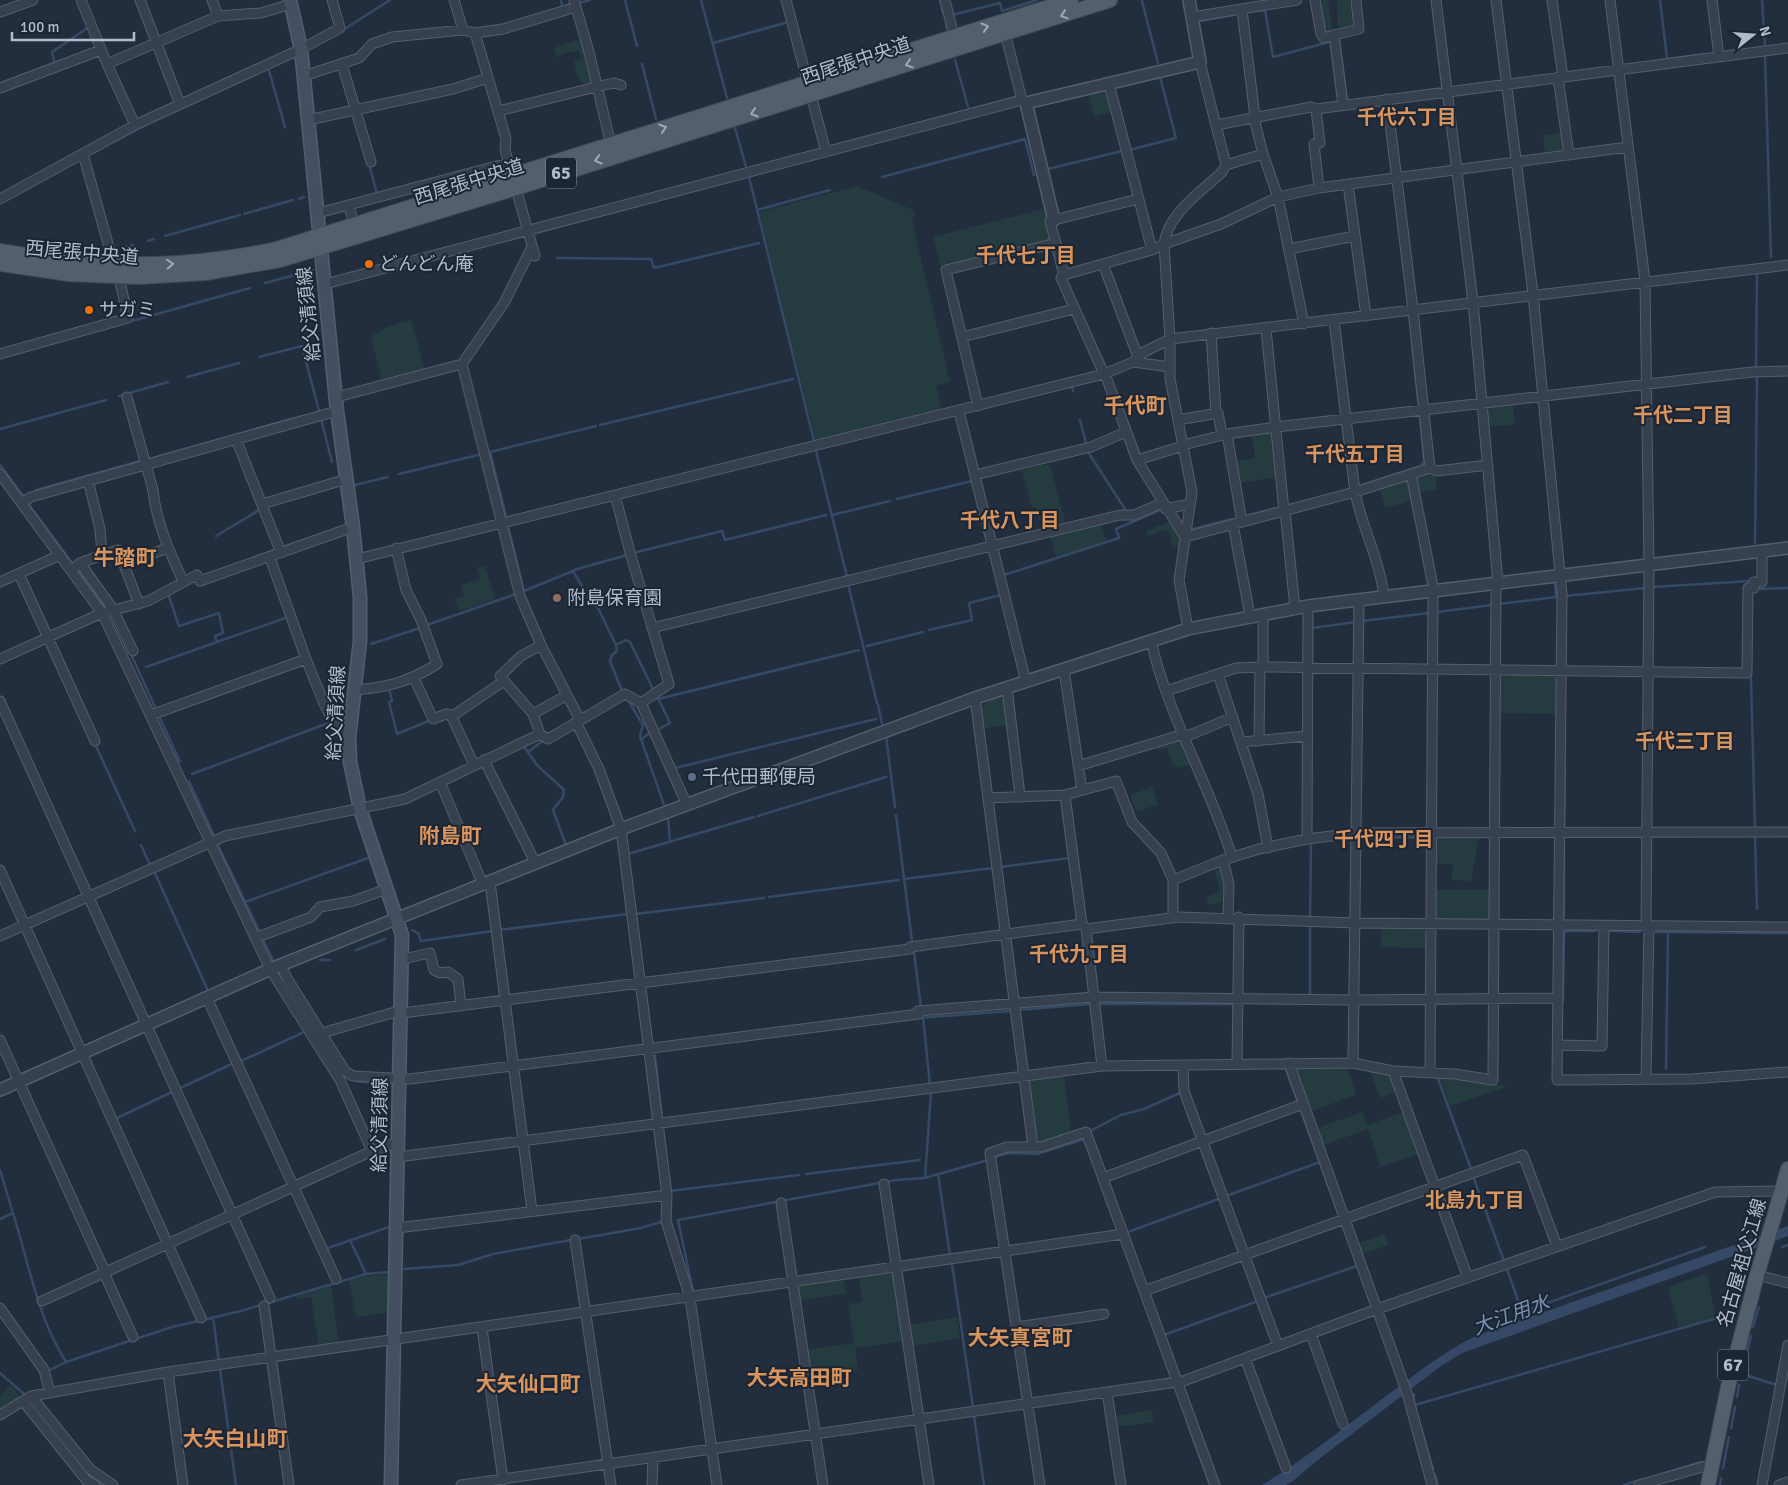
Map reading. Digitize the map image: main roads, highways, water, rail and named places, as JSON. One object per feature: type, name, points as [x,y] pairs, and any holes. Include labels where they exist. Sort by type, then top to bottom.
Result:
[{"type":"main road","name":"西尾張中央道","points":[[321,242],[809,88],[954,36],[1071,0]]},
{"type":"main road","name":"西尾張中央道","points":[[0,251],[116,271],[168,276],[241,268],[280,260],[354,226],[442,199],[514,182],[611,145],[1005,33],[1110,0]]},
{"type":"main road","name":"給父清須線","points":[[291,2],[301,49],[338,411],[357,559],[360,618],[349,738],[353,783],[360,810],[402,935],[402,1011],[391,1485]]},
{"type":"main road","name":"西尾張中央道","points":[[0,264],[60,273],[116,271]]},
{"type":"main road","name":"名古屋祖父江線","points":[[1708,1485],[1728,1387],[1757,1275],[1788,1169]]},
{"type":"water","points":[[1788,1226],[1788,1236],[1462,1353],[1441,1366],[1294,1480],[1286,1485],[1262,1485],[1312,1451],[1433,1361],[1476,1336]]},
{"type":"waterway","points":[[343,30],[390,0]]},
{"type":"waterway","points":[[561,0],[562,6]]},
{"type":"waterway","points":[[579,3],[590,0]]},
{"type":"waterway","points":[[625,0],[637,46]]},
{"type":"waterway","points":[[701,0],[727,98]]},
{"type":"waterway","points":[[940,0],[943,13]]},
{"type":"waterway","points":[[952,15],[1000,3],[1002,11],[1037,0]]},
{"type":"waterway","points":[[1660,0],[1667,59],[1713,53]]},
{"type":"waterway","points":[[1762,0],[1765,47]]},
{"type":"waterway","points":[[1142,1],[1158,63]]},
{"type":"waterway","points":[[1250,12],[1265,10],[1273,57],[1329,42]]},
{"type":"waterway","points":[[1200,21],[1234,15]]},
{"type":"waterway","points":[[713,43],[785,23]]},
{"type":"waterway","points":[[946,23],[947,28]]},
{"type":"waterway","points":[[55,65],[52,52],[89,27]]},
{"type":"waterway","points":[[1339,40],[1347,100]]},
{"type":"waterway","points":[[1725,52],[1738,50]]},
{"type":"waterway","points":[[1765,57],[1771,257]]},
{"type":"waterway","points":[[955,60],[968,107]]},
{"type":"waterway","points":[[642,64],[656,119]]},
{"type":"waterway","points":[[268,67],[285,127]]},
{"type":"waterway","points":[[1129,150],[1176,138],[1160,77]]},
{"type":"waterway","points":[[114,142],[147,124]]},
{"type":"waterway","points":[[735,128],[747,170]]},
{"type":"waterway","points":[[882,177],[1025,139],[1034,175]]},
{"type":"waterway","points":[[93,153],[109,144]]},
{"type":"waterway","points":[[1048,169],[1122,151]]},
{"type":"waterway","points":[[369,164],[377,194]]},
{"type":"waterway","points":[[749,177],[814,441]]},
{"type":"waterway","points":[[757,210],[830,190]]},
{"type":"waterway","points":[[299,199],[304,197]]},
{"type":"waterway","points":[[244,214],[293,200]]},
{"type":"waterway","points":[[165,236],[240,215]]},
{"type":"waterway","points":[[148,241],[154,239]]},
{"type":"waterway","points":[[557,258],[651,259],[654,268],[759,243]]},
{"type":"waterway","points":[[123,248],[133,245]]},
{"type":"waterway","points":[[265,283],[313,270]]},
{"type":"waterway","points":[[1756,367],[1757,272]]},
{"type":"waterway","points":[[132,321],[250,288]]},
{"type":"waterway","points":[[1538,303],[1540,326]]},
{"type":"waterway","points":[[1412,342],[1418,400]]},
{"type":"waterway","points":[[259,357],[302,346],[319,411]]},
{"type":"waterway","points":[[187,377],[239,363]]},
{"type":"waterway","points":[[1755,543],[1757,377]]},
{"type":"waterway","points":[[600,425],[793,379]]},
{"type":"waterway","points":[[119,396],[168,382]]},
{"type":"waterway","points":[[1072,387],[1073,391]]},
{"type":"waterway","points":[[0,429],[106,400]]},
{"type":"waterway","points":[[1362,485],[1421,466],[1424,461],[1420,417]]},
{"type":"waterway","points":[[149,459],[291,419]]},
{"type":"waterway","points":[[321,419],[332,462]]},
{"type":"waterway","points":[[1080,420],[1086,443]]},
{"type":"waterway","points":[[506,516],[490,452],[596,426]]},
{"type":"waterway","points":[[816,451],[847,577]]},
{"type":"waterway","points":[[1086,452],[1088,452],[1125,509]]},
{"type":"waterway","points":[[399,474],[482,454]]},
{"type":"waterway","points":[[36,490],[140,461]]},
{"type":"waterway","points":[[0,465],[24,497]]},
{"type":"waterway","points":[[355,485],[388,477]]},
{"type":"waterway","points":[[897,499],[972,481]]},
{"type":"waterway","points":[[832,515],[890,501]]},
{"type":"waterway","points":[[27,502],[107,610]]},
{"type":"waterway","points":[[1249,515],[1276,508]]},
{"type":"waterway","points":[[216,536],[261,509]]},
{"type":"waterway","points":[[1004,575],[1119,538],[1116,529],[1160,510]]},
{"type":"waterway","points":[[633,553],[722,531],[725,540],[826,515]]},
{"type":"waterway","points":[[1193,529],[1232,519]]},
{"type":"waterway","points":[[508,526],[524,591],[573,571],[592,603],[598,608],[616,645],[617,651],[612,655],[610,661],[622,691]]},
{"type":"waterway","points":[[574,570],[627,555]]},
{"type":"waterway","points":[[1653,587],[1750,581]]},
{"type":"waterway","points":[[1499,604],[1556,597],[1555,583]]},
{"type":"waterway","points":[[848,584],[877,703]]},
{"type":"waterway","points":[[1565,599],[1565,596],[1645,588]]},
{"type":"waterway","points":[[1759,589],[1788,588]]},
{"type":"waterway","points":[[168,594],[179,626],[219,613],[223,633],[215,636],[217,642]]},
{"type":"waterway","points":[[427,625],[516,594]]},
{"type":"waterway","points":[[929,630],[972,620],[969,603],[1001,595]]},
{"type":"waterway","points":[[1437,612],[1492,605]]},
{"type":"waterway","points":[[1312,611],[1312,661]]},
{"type":"waterway","points":[[1362,621],[1429,613]]},
{"type":"waterway","points":[[146,667],[288,617]]},
{"type":"waterway","points":[[1312,628],[1355,622]]},
{"type":"waterway","points":[[371,644],[420,628]]},
{"type":"waterway","points":[[867,646],[923,632]]},
{"type":"waterway","points":[[616,645],[626,640],[630,642],[654,691]]},
{"type":"waterway","points":[[658,699],[859,650]]},
{"type":"waterway","points":[[130,652],[180,762]]},
{"type":"waterway","points":[[1751,671],[1751,679]]},
{"type":"waterway","points":[[1751,681],[1755,828]]},
{"type":"waterway","points":[[389,688],[392,701],[389,702],[397,734],[431,720]]},
{"type":"waterway","points":[[328,704],[345,697]]},
{"type":"waterway","points":[[628,700],[643,725],[640,736],[665,808]]},
{"type":"waterway","points":[[657,730],[670,723],[659,700]]},
{"type":"waterway","points":[[878,705],[883,728]]},
{"type":"waterway","points":[[675,768],[876,719]]},
{"type":"waterway","points":[[192,774],[331,722]]},
{"type":"waterway","points":[[897,733],[914,727]]},
{"type":"waterway","points":[[641,740],[649,733]]},
{"type":"waterway","points":[[887,737],[895,734]]},
{"type":"waterway","points":[[886,736],[895,807]]},
{"type":"waterway","points":[[528,752],[544,740]]},
{"type":"waterway","points":[[95,744],[135,831]]},
{"type":"waterway","points":[[525,748],[537,765],[564,790],[563,797],[553,810],[566,845],[571,843]]},
{"type":"waterway","points":[[1564,827],[1565,771]]},
{"type":"waterway","points":[[758,816],[886,777]]},
{"type":"waterway","points":[[189,781],[215,838]]},
{"type":"waterway","points":[[896,815],[912,941]]},
{"type":"waterway","points":[[668,816],[670,842]]},
{"type":"waterway","points":[[628,854],[754,817]]},
{"type":"waterway","points":[[1755,836],[1757,909]]},
{"type":"waterway","points":[[1564,842],[1564,917]]},
{"type":"waterway","points":[[217,843],[260,933]]},
{"type":"waterway","points":[[1310,917],[1311,843]]},
{"type":"waterway","points":[[141,845],[150,865]]},
{"type":"waterway","points":[[245,902],[368,858]]},
{"type":"waterway","points":[[1000,867],[1069,858]]},
{"type":"waterway","points":[[904,879],[993,868]]},
{"type":"waterway","points":[[154,871],[208,991]]},
{"type":"waterway","points":[[769,897],[899,880]]},
{"type":"waterway","points":[[636,914],[764,898]]},
{"type":"waterway","points":[[499,930],[628,914]]},
{"type":"waterway","points":[[1310,925],[1310,994]]},
{"type":"waterway","points":[[412,930],[418,933],[421,941],[493,931]]},
{"type":"waterway","points":[[1563,1002],[1564,933],[1566,931],[1595,931]]},
{"type":"waterway","points":[[1611,931],[1640,932]]},
{"type":"waterway","points":[[1656,932],[1788,933]]},
{"type":"waterway","points":[[1666,1069],[1668,932]]},
{"type":"waterway","points":[[262,938],[275,964]]},
{"type":"waterway","points":[[356,950],[385,939]]},
{"type":"waterway","points":[[914,952],[921,1008]]},
{"type":"waterway","points":[[320,960],[330,960]]},
{"type":"waterway","points":[[277,969],[283,980]]},
{"type":"waterway","points":[[1242,1003],[1335,1004]]},
{"type":"waterway","points":[[1433,1004],[1463,1003]]},
{"type":"waterway","points":[[1018,1010],[1091,1004]]},
{"type":"waterway","points":[[1099,1004],[1234,1004]]},
{"type":"waterway","points":[[1370,1004],[1426,1004]]},
{"type":"waterway","points":[[302,1010],[316,1033]]},
{"type":"waterway","points":[[918,1018],[1011,1011]]},
{"type":"waterway","points":[[923,1017],[930,1085]]},
{"type":"waterway","points":[[239,1062],[302,1033]]},
{"type":"waterway","points":[[655,1056],[662,1117]]},
{"type":"waterway","points":[[178,1089],[234,1063]]},
{"type":"waterway","points":[[337,1067],[342,1073],[354,1080],[369,1083],[392,1083]]},
{"type":"waterway","points":[[1285,1067],[1297,1100]]},
{"type":"waterway","points":[[1438,1079],[1471,1169]]},
{"type":"waterway","points":[[115,1119],[172,1092]]},
{"type":"waterway","points":[[931,1092],[925,1178],[938,1174],[950,1255]]},
{"type":"waterway","points":[[1090,1131],[1121,1115],[1144,1109],[1180,1093]]},
{"type":"waterway","points":[[1301,1111],[1339,1215]]},
{"type":"waterway","points":[[663,1128],[665,1147]]},
{"type":"waterway","points":[[995,1157],[1008,1153],[1037,1154],[1085,1139]]},
{"type":"waterway","points":[[806,1174],[920,1160]]},
{"type":"waterway","points":[[939,1174],[988,1160]]},
{"type":"waterway","points":[[1226,1196],[1320,1162]]},
{"type":"waterway","points":[[0,1170],[13,1213],[0,1219]]},
{"type":"waterway","points":[[670,1191],[799,1175]]},
{"type":"waterway","points":[[1473,1176],[1504,1261]]},
{"type":"waterway","points":[[693,1291],[678,1220],[896,1180],[925,1178]]},
{"type":"waterway","points":[[1128,1232],[1221,1198]]},
{"type":"waterway","points":[[13,1213],[41,1308],[56,1344],[66,1362],[48,1371]]},
{"type":"waterway","points":[[578,1239],[641,1228],[661,1222]]},
{"type":"waterway","points":[[325,1249],[389,1227]]},
{"type":"waterway","points":[[350,1240],[366,1274]]},
{"type":"waterway","points":[[404,1269],[458,1265],[493,1254],[571,1240]]},
{"type":"waterway","points":[[1782,1247],[1788,1245]]},
{"type":"waterway","name":"大江用水","points":[[1507,1269],[1522,1312],[1705,1247]]},
{"type":"waterway","points":[[952,1264],[973,1407]]},
{"type":"waterway","points":[[1264,1298],[1357,1266]]},
{"type":"waterway","points":[[66,1362],[172,1327],[241,1311],[366,1274],[389,1272]]},
{"type":"waterway","points":[[1164,1335],[1258,1301]]},
{"type":"waterway","points":[[1753,1327],[1759,1307]]},
{"type":"waterway","points":[[1415,1405],[1734,1313]]},
{"type":"waterway","points":[[213,1317],[219,1362]]},
{"type":"waterway","points":[[1745,1360],[1751,1336]]},
{"type":"waterway","points":[[220,1369],[236,1485]]},
{"type":"waterway","points":[[1743,1369],[1742,1374],[1777,1385]]},
{"type":"waterway","points":[[0,1373],[24,1394]]},
{"type":"waterway","points":[[1737,1397],[1739,1385]]},
{"type":"waterway","points":[[1414,1394],[1414,1403],[1433,1469]]},
{"type":"waterway","points":[[1731,1428],[1735,1407]]},
{"type":"waterway","points":[[974,1416],[984,1485]]},
{"type":"waterway","points":[[1188,1425],[1210,1485]]},
{"type":"waterway","points":[[1723,1468],[1729,1437]]},
{"type":"waterway","points":[[60,1438],[85,1471],[102,1485]]},
{"type":"waterway","points":[[1655,1476],[1701,1462]]},
{"type":"waterway","points":[[1435,1474],[1438,1485]]},
{"type":"waterway","points":[[1720,1485],[1721,1478]]},
{"type":"waterway","points":[[1624,1485],[1640,1480]]},
{"type":"place","name":"どんどん庵","points":[[369,264]]},
{"type":"place","name":"サガミ","points":[[89,310]]},
{"type":"place","name":"附島保育園","points":[[557,598]]},
{"type":"place","name":"千代田郵便局","points":[[692,777]]},
{"type":"district","name":"千代六丁目","points":[[1407,117]]},
{"type":"district","name":"千代七丁目","points":[[1026,255]]},
{"type":"district","name":"千代町","points":[[1135,406]]},
{"type":"district","name":"千代二丁目","points":[[1683,415]]},
{"type":"district","name":"千代五丁目","points":[[1355,454]]},
{"type":"district","name":"千代八丁目","points":[[1010,520]]},
{"type":"district","name":"牛踏町","points":[[125,558]]},
{"type":"district","name":"千代三丁目","points":[[1685,741]]},
{"type":"district","name":"附島町","points":[[450,836]]},
{"type":"district","name":"千代四丁目","points":[[1384,839]]},
{"type":"district","name":"千代九丁目","points":[[1079,954]]},
{"type":"district","name":"北島九丁目","points":[[1475,1200]]},
{"type":"district","name":"大矢真宮町","points":[[1020,1338]]},
{"type":"district","name":"大矢高田町","points":[[799,1378]]},
{"type":"district","name":"大矢仙口町","points":[[528,1384]]},
{"type":"district","name":"大矢白山町","points":[[235,1439]]}]
